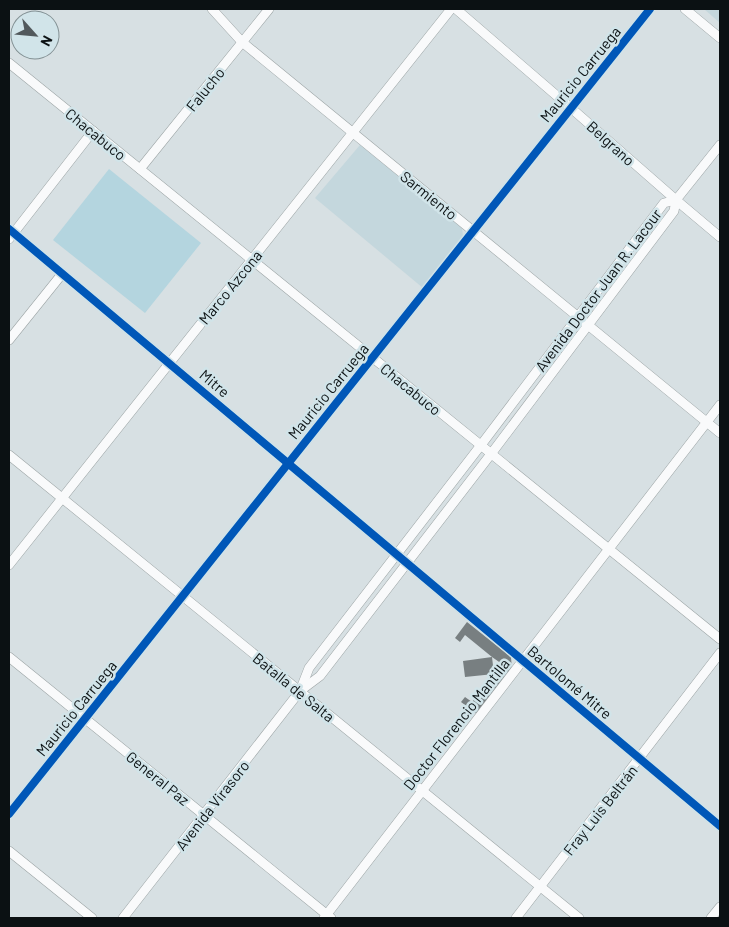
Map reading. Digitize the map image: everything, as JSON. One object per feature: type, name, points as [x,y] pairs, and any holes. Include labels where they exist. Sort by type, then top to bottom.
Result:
[{"type":"street","name":"Sarmiento","points":[[212,9],[242,42],[720,433]]},
{"type":"street","name":"Falucho","points":[[140,169],[269,9]]},
{"type":"street","name":"Marco Azcona","points":[[9,565],[451,9]]},
{"type":"street","name":"Belgrano","points":[[456,9],[720,237]]},
{"type":"street","name":"Mauricio Carruega","points":[[9,814],[650,9]]},
{"type":"street","points":[[685,9],[720,38]]},
{"type":"street","name":"Chacabuco","points":[[9,63],[720,639]]},
{"type":"street","points":[[10,234],[94,131]]},
{"type":"street","points":[[676,200],[720,145]]},
{"type":"street","name":"Avenida Doctor Juan R. Lacour","points":[[300,692],[309,668],[402,558],[491,454],[674,211],[676,200],[664,203],[481,445],[402,558],[320,676],[300,692]]},
{"type":"street","name":"Mitre","points":[[10,234],[62,274],[402,558]]},
{"type":"street","points":[[9,340],[62,274]]},
{"type":"street","name":"Doctor Florencio Mantilla","points":[[327,917],[720,405]]},
{"type":"street","name":"Batalla de Salta","points":[[9,455],[579,918]]},
{"type":"street","name":"Bartolomé Mitre","points":[[402,558],[720,826]]},
{"type":"street","name":"Fray Luis Beltrán","points":[[516,918],[720,653]]},
{"type":"street","name":"General Paz","points":[[9,657],[327,917]]},
{"type":"street","name":"Avenida Virasoro","points":[[123,918],[300,692]]},
{"type":"street","points":[[9,851],[92,918]]},
{"type":"street","points":[[711,918],[720,906]]},
{"type":"shaded area","points":[[704,9],[720,9],[720,23]]},
{"type":"shaded area","points":[[360,145],[462,228],[463,236],[423,288],[315,198]]},
{"type":"shaded area","points":[[109,169],[201,243],[145,313],[53,240]]},
{"type":"building","points":[[467,622],[511,657],[512,670],[477,714],[461,702],[465,697],[472,702],[502,664],[465,635],[460,642],[455,638]]},
{"type":"building","points":[[492,657],[494,674],[465,677],[463,661]]},
{"type":"cycle path","points":[[9,814],[650,9]]},
{"type":"cycle path","points":[[9,229],[720,826]]}]
